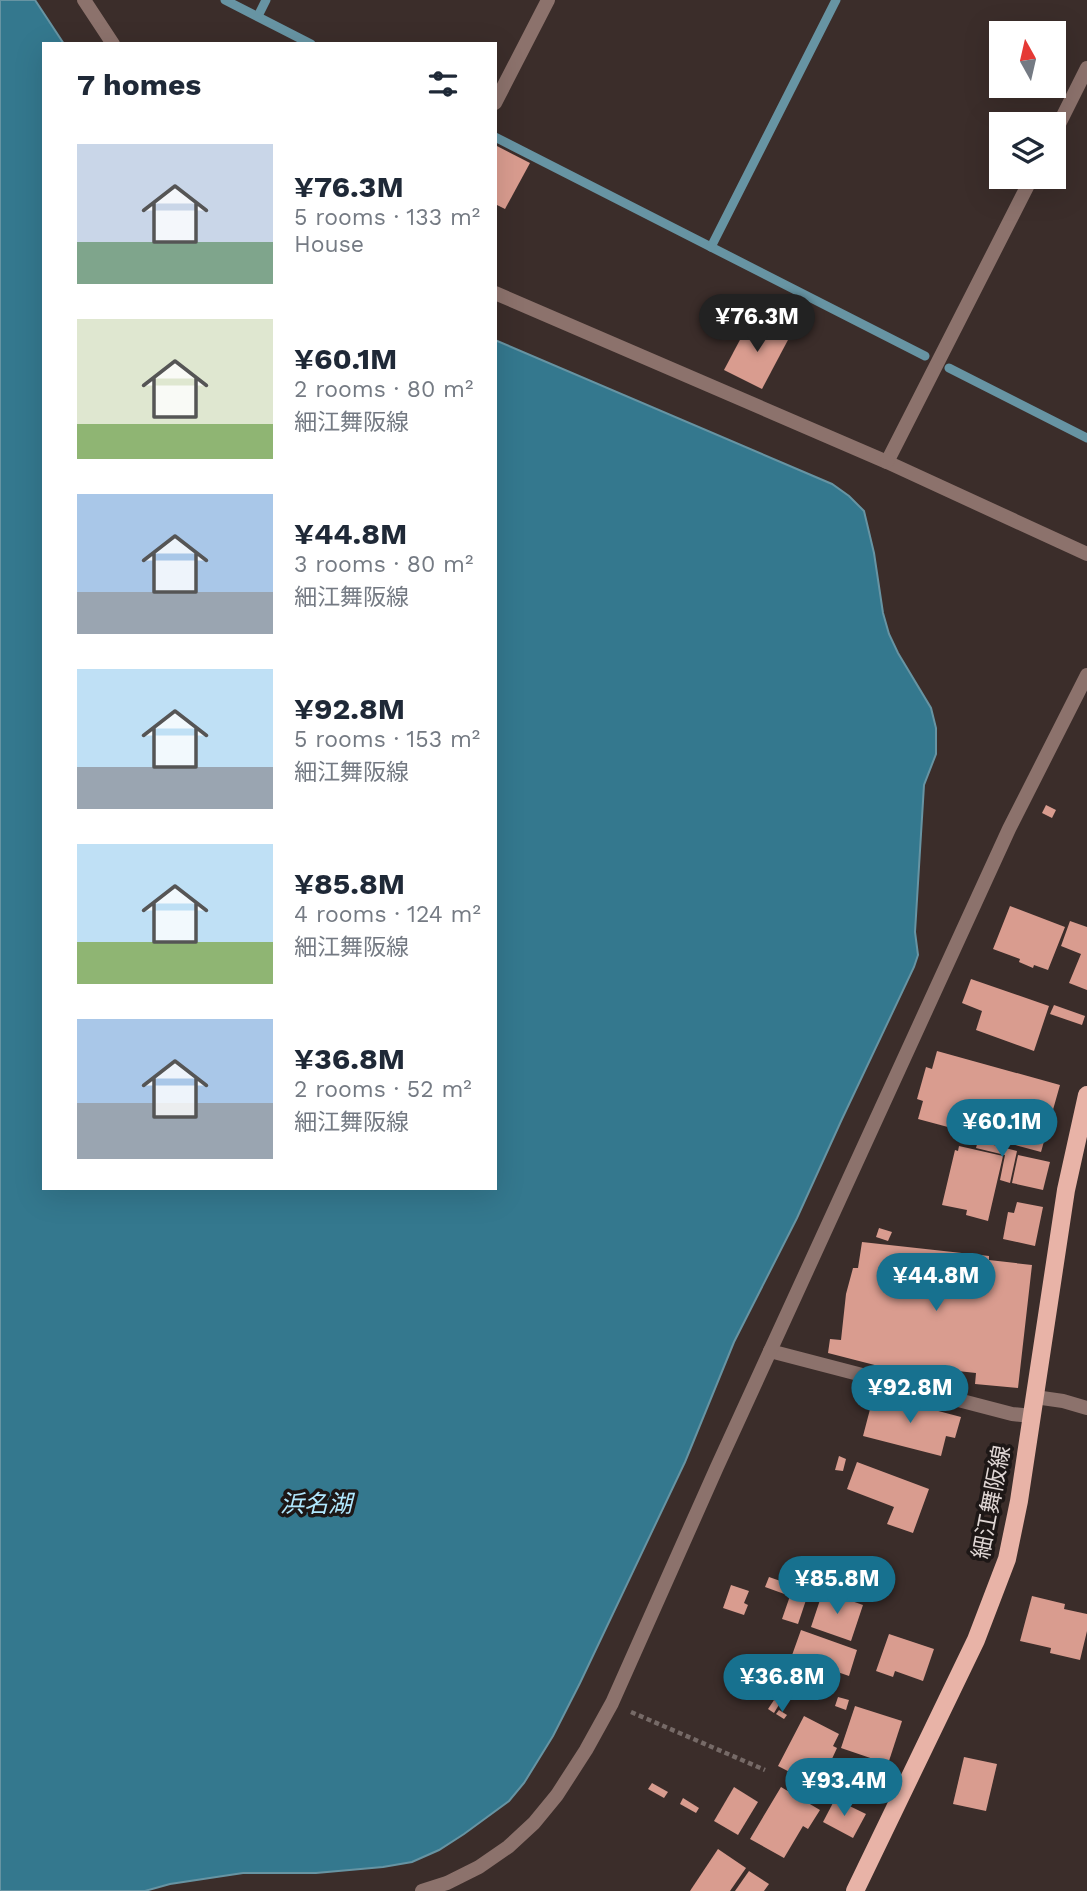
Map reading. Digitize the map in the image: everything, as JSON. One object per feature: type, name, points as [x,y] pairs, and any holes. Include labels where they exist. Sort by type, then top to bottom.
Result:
[{"type":"main road","name":"細江舞阪線","points":[[855,1891],[976,1640],[1007,1559],[1014,1531],[1066,1190],[1087,1095]]},
{"type":"street","points":[[84,0],[112,42]]},
{"type":"street","points":[[497,99],[548,0]]},
{"type":"street","points":[[1065,112],[1087,68]]},
{"type":"street","points":[[887,462],[1026,189]]},
{"type":"street","points":[[497,294],[887,462],[1087,554]]},
{"type":"street","points":[[422,1891],[447,1883],[479,1867],[508,1847],[534,1823],[556,1796],[586,1751],[612,1703],[1003,842],[1087,675]]},
{"type":"street","points":[[770,1351],[1012,1414],[1032,1416]]},
{"type":"street","points":[[1035,1397],[1087,1408]]},
{"type":"path","points":[[612,1703],[765,1770]]},
{"type":"water","name":"浜名湖","points":[[0,0],[35,0],[63,42],[42,42],[42,1190],[497,1190],[497,341],[832,484],[849,496],[864,511],[889,634],[931,708],[936,728],[936,754],[924,785],[915,932],[918,955],[914,967],[797,1218],[734,1342],[685,1462],[580,1683],[553,1736],[524,1783],[509,1801],[464,1834],[439,1850],[412,1862],[316,1873],[243,1873],[170,1884],[145,1891],[0,1891]]},
{"type":"building","points":[[497,146],[530,163],[505,209],[497,205]]},
{"type":"building","points":[[751,319],[789,338],[762,389],[724,370]]},
{"type":"building","points":[[1046,805],[1056,810],[1052,818],[1042,813]]},
{"type":"building","points":[[1010,906],[1065,927],[1048,970],[1034,965],[1033,968],[1019,962],[1020,959],[993,949]]},
{"type":"building","points":[[1070,921],[1087,927],[1087,990],[1069,983],[1081,954],[1061,946]]},
{"type":"building","points":[[971,979],[1049,1006],[1034,1051],[976,1030],[982,1011],[962,1003]]},
{"type":"building","points":[[1054,1005],[1085,1016],[1082,1025],[1050,1014]]},
{"type":"building","points":[[937,1051],[1060,1085],[1041,1152],[918,1119],[923,1101],[917,1099],[926,1067],[932,1069]]},
{"type":"building","points":[[978,1141],[1017,1151],[1010,1183],[1000,1180],[1005,1155],[976,1148]]},
{"type":"building","points":[[959,1146],[1003,1156],[988,1221],[966,1215],[967,1210],[942,1205],[955,1150],[958,1151]]},
{"type":"building","points":[[1018,1155],[1050,1162],[1043,1190],[1012,1183]]},
{"type":"building","points":[[1017,1202],[1043,1207],[1035,1246],[1003,1239],[1008,1212],[1014,1213]]},
{"type":"building","points":[[879,1228],[892,1232],[888,1241],[876,1237]]},
{"type":"building","points":[[862,1242],[989,1256],[989,1260],[1032,1265],[1018,1388],[975,1384],[976,1373],[930,1368],[929,1379],[828,1353],[830,1339],[841,1340],[846,1294],[853,1268],[858,1268]]},
{"type":"building","points":[[874,1394],[961,1417],[955,1438],[946,1436],[941,1456],[863,1436]]},
{"type":"building","points":[[839,1456],[846,1459],[843,1471],[835,1470]]},
{"type":"building","points":[[857,1462],[929,1489],[913,1533],[887,1524],[894,1507],[847,1489]]},
{"type":"building","points":[[769,1577],[809,1591],[798,1624],[782,1619],[790,1596],[765,1587]]},
{"type":"building","points":[[731,1585],[749,1591],[744,1603],[748,1605],[744,1615],[723,1608]]},
{"type":"building","points":[[823,1591],[863,1605],[851,1641],[811,1627]]},
{"type":"building","points":[[1032,1596],[1065,1604],[1064,1609],[1087,1614],[1087,1631],[1080,1660],[1050,1653],[1051,1648],[1020,1641]]},
{"type":"building","points":[[801,1630],[857,1650],[849,1676],[826,1668],[821,1685],[786,1672]]},
{"type":"building","points":[[889,1634],[934,1649],[923,1681],[895,1671],[893,1677],[876,1671]]},
{"type":"building","points":[[838,1697],[849,1700],[846,1710],[835,1706]]},
{"type":"building","points":[[774,1700],[780,1703],[774,1713],[768,1709]]},
{"type":"building","points":[[855,1706],[902,1721],[888,1764],[841,1748]]},
{"type":"building","points":[[779,1710],[787,1715],[784,1719],[776,1714]]},
{"type":"building","points":[[804,1716],[839,1734],[833,1746],[837,1748],[831,1761],[826,1759],[813,1784],[778,1766]]},
{"type":"building","points":[[964,1757],[997,1764],[986,1811],[953,1804]]},
{"type":"building","points":[[652,1783],[668,1792],[664,1798],[648,1789]]},
{"type":"building","points":[[734,1787],[758,1802],[738,1835],[714,1821]]},
{"type":"building","points":[[781,1787],[820,1810],[808,1829],[803,1826],[784,1858],[750,1839]]},
{"type":"building","points":[[683,1798],[699,1808],[696,1813],[680,1804]]},
{"type":"building","points":[[835,1799],[866,1814],[853,1838],[823,1822]]},
{"type":"building","points":[[718,1849],[746,1868],[730,1891],[690,1891]]},
{"type":"building","points":[[749,1871],[769,1884],[764,1891],[735,1891]]},
{"type":"waterway","points":[[225,0],[307,42]]},
{"type":"waterway","points":[[258,16],[266,0]]},
{"type":"waterway","points":[[711,247],[836,0]]},
{"type":"waterway","points":[[497,138],[925,356]]},
{"type":"waterway","points":[[949,368],[1087,438]]}]
